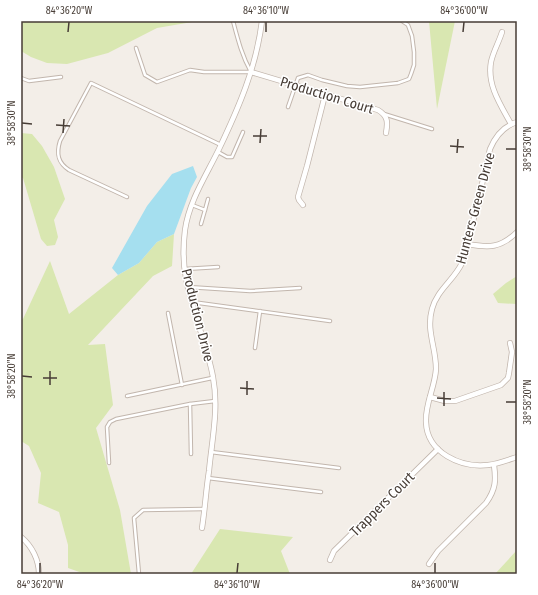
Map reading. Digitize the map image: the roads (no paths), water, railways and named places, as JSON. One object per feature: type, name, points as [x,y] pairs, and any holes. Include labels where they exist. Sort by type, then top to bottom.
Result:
[{"type":"street","name":"Production Drive","points":[[202,528],[214,434],[216,401],[213,378],[184,269],[185,231],[192,205],[238,108],[256,54],[262,21]]},
{"type":"street","points":[[502,32],[491,60],[490,78],[493,90],[511,124]]},
{"type":"street","name":"Production Court","points":[[251,72],[378,110],[384,114],[387,122],[386,132]]},
{"type":"street","points":[[304,205],[298,197],[325,95]]},
{"type":"street","name":"Hunters Green Drive","points":[[517,122],[511,124],[498,135],[490,149],[468,244],[462,262],[454,276],[441,291],[433,307],[430,332],[436,361],[436,370],[426,414],[427,430],[432,443],[447,457],[464,464],[474,466],[494,464],[517,457]]},
{"type":"street","points":[[468,244],[490,247],[498,245],[509,239],[517,232]]},
{"type":"street","points":[[430,397],[445,401],[455,401],[501,385],[508,378],[512,352],[510,343]]},
{"type":"street","name":"Trappers Court","points":[[330,560],[334,551],[438,449]]},
{"type":"street","points":[[429,564],[438,552],[486,503],[490,497],[495,482],[494,464]]},
{"type":"street","points":[[21,537],[29,545],[36,556],[39,574]]},
{"type":"lane","points":[[136,48],[145,75],[157,82],[190,70],[204,72],[251,72],[244,59],[233,21]]},
{"type":"lane","points":[[288,107],[298,78],[308,75],[347,86],[360,87],[398,83],[408,79],[414,65],[414,52],[412,36],[408,25],[402,21]]},
{"type":"lane","points":[[21,78],[29,81],[61,77]]},
{"type":"lane","points":[[127,197],[69,170],[63,166],[59,158],[57,150],[60,142],[91,83],[221,145]]},
{"type":"lane","points":[[384,114],[432,129]]},
{"type":"lane","points":[[217,152],[227,157],[232,157],[243,132]]},
{"type":"lane","points":[[201,224],[208,199]]},
{"type":"lane","points":[[192,205],[205,210]]},
{"type":"lane","points":[[184,269],[218,267]]},
{"type":"lane","points":[[188,287],[250,291],[300,288]]},
{"type":"lane","points":[[192,302],[330,320]]},
{"type":"lane","points":[[255,348],[260,311]]},
{"type":"lane","points":[[168,313],[182,385]]},
{"type":"lane","points":[[127,396],[213,378]]},
{"type":"lane","points":[[109,463],[107,427],[110,422],[116,419],[190,404],[216,401]]},
{"type":"lane","points":[[190,404],[191,454]]},
{"type":"lane","points":[[211,452],[339,468]]},
{"type":"lane","points":[[208,478],[321,492]]},
{"type":"lane","points":[[139,574],[134,518],[143,510],[205,509]]},
{"type":"water","points":[[193,166],[197,177],[191,188],[174,234],[157,242],[139,263],[118,275],[112,268],[147,206],[172,174]]}]
